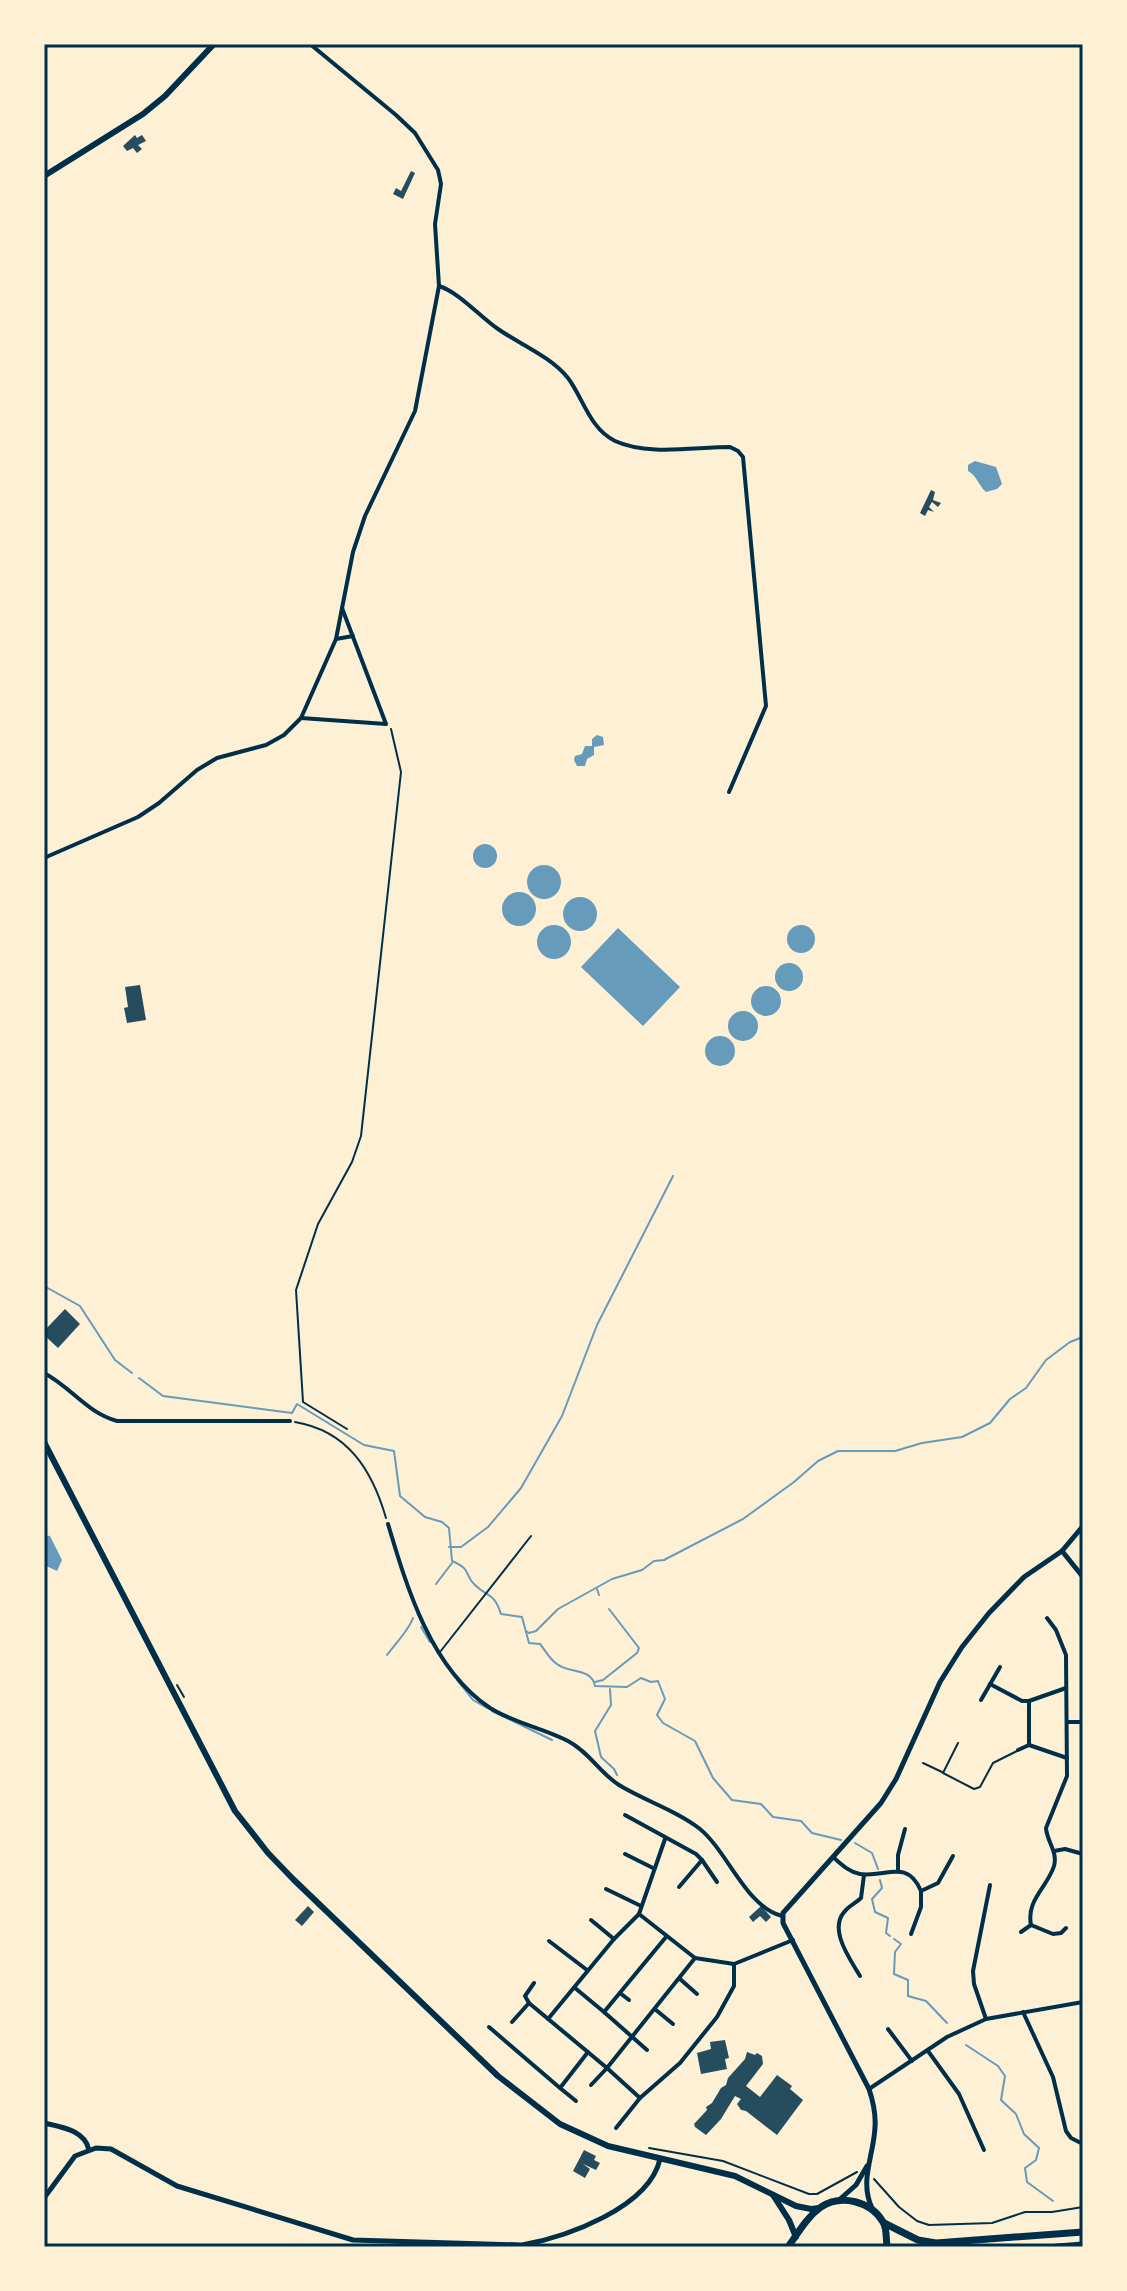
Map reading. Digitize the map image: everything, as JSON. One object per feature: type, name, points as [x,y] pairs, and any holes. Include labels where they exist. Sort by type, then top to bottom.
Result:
[{"type":"highway","points":[[791,2247],[819,2208],[839,2200],[856,2201],[884,2223],[918,2240],[936,2243],[1083,2232]]},
{"type":"highway","points":[[884,2223],[887,2247]]},
{"type":"highway","points":[[1057,2247],[1083,2245]]},
{"type":"main road","points":[[44,176],[143,114],[165,96],[214,44]]},
{"type":"main road","points":[[44,1442],[235,1811],[268,1853],[498,2076],[539,2110],[588,2138],[735,2176],[796,2206],[819,2208]]},
{"type":"main road","points":[[772,2194],[796,2237]]},
{"type":"street","points":[[44,858],[138,817],[197,770],[217,758],[266,745],[284,735],[301,718],[336,639],[353,552],[365,516],[415,411],[439,286],[435,224],[441,184],[438,170],[415,133],[310,44]]},
{"type":"street","points":[[439,286],[558,368],[595,424],[609,438],[647,448],[730,447],[743,457],[766,706],[729,792]]},
{"type":"street","points":[[301,718],[386,724],[341,608]]},
{"type":"street","points":[[336,639],[354,636]]},
{"type":"street","points":[[44,1373],[64,1385],[91,1410],[117,1421],[290,1421]]},
{"type":"street","points":[[388,1524],[412,1602],[439,1653],[467,1688],[488,1707],[569,1742],[588,1755],[616,1783],[693,1824],[721,1850],[753,1896],[782,1916]]},
{"type":"street","points":[[876,2215],[866,2193],[875,2128],[874,2104],[782,1916],[881,1803],[896,1779],[940,1682],[962,1647],[1024,1577],[1062,1551],[1083,1526]]},
{"type":"street","points":[[1062,1551],[1083,1577]]},
{"type":"street","points":[[1031,1925],[1031,1906],[1052,1871],[1054,1851],[1046,1828],[1067,1782],[1066,1655],[1056,1630],[1047,1618]]},
{"type":"street","points":[[981,1700],[1000,1667]]},
{"type":"street","points":[[990,1684],[1022,1701],[1066,1688]]},
{"type":"street","points":[[1029,1701],[1029,1745]]},
{"type":"street","points":[[1067,1722],[1083,1722]]},
{"type":"street","points":[[1018,1750],[1029,1745],[1067,1758]]},
{"type":"street","points":[[625,1815],[696,1854],[717,1882]]},
{"type":"street","points":[[898,1871],[898,1855],[907,1834]]},
{"type":"street","points":[[548,2019],[587,1970],[639,1914],[665,1839]]},
{"type":"street","points":[[1054,1851],[1065,1849],[1083,1854]]},
{"type":"street","points":[[625,1854],[653,1868]]},
{"type":"street","points":[[921,1891],[938,1883],[953,1856]]},
{"type":"street","points":[[833,1857],[850,1870],[864,1875],[898,1871],[910,1876],[921,1891],[921,1907],[911,1934]]},
{"type":"street","points":[[679,1887],[702,1860]]},
{"type":"street","points":[[949,1864],[956,1868]]},
{"type":"street","points":[[860,1976],[842,1942],[839,1925],[845,1910],[861,1898],[864,1875]]},
{"type":"street","points":[[986,2019],[975,1991],[973,1971],[990,1885]]},
{"type":"street","points":[[606,1889],[641,1906]]},
{"type":"street","points":[[639,1914],[695,1958],[734,1964],[794,1940]]},
{"type":"street","points":[[591,1920],[614,1939]]},
{"type":"street","points":[[1031,1925],[1053,1934],[1061,1933],[1066,1928]]},
{"type":"street","points":[[1021,1932],[1031,1925]]},
{"type":"street","points":[[604,2012],[666,1937]]},
{"type":"street","points":[[549,1941],[587,1970]]},
{"type":"street","points":[[591,2085],[656,2010],[695,1958]]},
{"type":"street","points":[[616,2128],[640,2098],[680,2063],[717,2017],[734,1986],[734,1964]]},
{"type":"street","points":[[680,1979],[697,1994]]},
{"type":"street","points":[[534,1983],[525,1996],[529,2003],[640,2098]]},
{"type":"street","points":[[575,1988],[647,2050]]},
{"type":"street","points":[[620,1993],[629,2000]]},
{"type":"street","points":[[869,2089],[986,2019],[1083,2002]]},
{"type":"street","points":[[512,2022],[529,2003]]},
{"type":"street","points":[[656,2010],[673,2024]]},
{"type":"street","points":[[1023,2012],[1053,2077],[1066,2131],[1071,2138],[1083,2144]]},
{"type":"street","points":[[489,2027],[576,2101]]},
{"type":"street","points":[[888,2029],[912,2061]]},
{"type":"street","points":[[928,2051],[964,2103],[984,2150]]},
{"type":"street","points":[[560,2088],[588,2052]]},
{"type":"street","points":[[44,2123],[83,2137],[89,2150]]},
{"type":"street","points":[[44,2198],[75,2156],[89,2150],[111,2149],[177,2186],[353,2240],[522,2245],[549,2240],[602,2218],[650,2183],[657,2174],[660,2159]]},
{"type":"street","points":[[839,2200],[856,2185],[868,2165]]},
{"type":"lane","points":[[439,1653],[531,1536]]},
{"type":"lane","points":[[943,1773],[958,1743]]},
{"type":"lane","points":[[923,1763],[976,1789],[993,1763],[1018,1750]]},
{"type":"path","points":[[347,1429],[303,1402],[296,1290],[318,1224],[352,1162],[361,1136],[401,772],[390,724]]},
{"type":"path","points":[[290,1421],[327,1431],[351,1449],[371,1478],[388,1524]]},
{"type":"path","points":[[642,2147],[723,2161],[809,2194],[817,2194],[853,2172],[863,2174]]},
{"type":"path","points":[[878,2182],[899,2207],[917,2221],[929,2225],[992,2223],[1025,2212],[1083,2207]]},
{"type":"water","points":[[975,461],[996,467],[1002,484],[997,489],[986,492],[968,471],[968,465]]},
{"type":"water","points":[[597,735],[603,737],[604,745],[594,747],[594,755],[587,759],[585,766],[577,766],[575,756],[582,754],[585,746],[592,746],[592,739]]},
{"type":"water","points":[[485,844],[496,851],[497,856],[490,867],[485,868],[474,861],[473,856],[480,845]]},
{"type":"water","points":[[544,865],[556,870],[561,882],[556,894],[544,899],[532,894],[527,882],[532,870]]},
{"type":"water","points":[[519,892],[531,897],[536,909],[531,921],[519,926],[507,921],[502,909],[507,897]]},
{"type":"water","points":[[580,897],[592,902],[597,914],[592,926],[580,931],[568,926],[563,914],[568,902]]},
{"type":"water","points":[[554,925],[566,930],[571,942],[566,954],[554,959],[542,954],[537,942],[542,930]]},
{"type":"water","points":[[801,925],[811,929],[815,939],[811,949],[801,953],[791,949],[787,939],[791,929]]},
{"type":"water","points":[[618,928],[680,987],[643,1026],[581,967]]},
{"type":"water","points":[[789,963],[799,967],[803,977],[799,987],[789,991],[779,987],[775,977],[779,967]]},
{"type":"water","points":[[766,986],[776,991],[781,1001],[776,1011],[766,1016],[756,1011],[751,1001],[756,991]]},
{"type":"water","points":[[743,1011],[753,1016],[758,1026],[753,1036],[743,1041],[733,1036],[728,1026],[733,1016]]},
{"type":"water","points":[[720,1036],[730,1041],[735,1051],[730,1061],[720,1066],[710,1061],[705,1051],[710,1041]]},
{"type":"water","points":[[44,1535],[50,1536],[62,1560],[57,1571],[44,1565]]},
{"type":"building","points":[[135,135],[137,138],[142,135],[146,141],[138,145],[142,149],[137,153],[133,148],[127,151],[123,146]]},
{"type":"building","points":[[411,171],[415,173],[403,199],[393,194],[396,188],[401,191]]},
{"type":"building","points":[[931,490],[935,492],[933,500],[941,503],[938,507],[932,502],[929,507],[934,512],[928,510],[925,516],[920,513]]},
{"type":"building","points":[[140,985],[146,1020],[127,1023],[125,987]]},
{"type":"building","points":[[65,1309],[80,1324],[58,1348],[44,1335],[44,1331]]},
{"type":"building","points":[[308,1906],[314,1912],[302,1926],[295,1920]]},
{"type":"building","points":[[761,1906],[771,1917],[766,1922],[760,1916],[753,1922],[749,1917]]},
{"type":"building","points":[[725,2040],[729,2058],[725,2059],[727,2069],[701,2074],[697,2053],[711,2049],[710,2042]]},
{"type":"building","points":[[747,2052],[762,2056],[763,2064],[746,2086],[760,2097],[777,2075],[792,2086],[790,2089],[803,2100],[777,2135],[741,2110],[737,2104],[741,2099],[735,2096],[721,2119],[706,2135],[694,2124],[726,2085]]},
{"type":"building","points":[[584,2150],[596,2156],[594,2160],[600,2163],[596,2170],[583,2164],[590,2169],[585,2178],[573,2171]]},
{"type":"waterway","points":[[449,1547],[461,1547],[488,1527],[521,1488],[562,1416],[597,1325],[673,1176]]},
{"type":"waterway","points":[[44,1286],[80,1306],[115,1360],[132,1373]]},
{"type":"waterway","points":[[526,1631],[536,1631],[558,1609],[612,1579],[642,1570],[654,1561],[664,1560],[743,1519],[818,1461],[838,1451],[895,1451],[962,1437],[990,1423],[1010,1399],[1026,1388],[1046,1360],[1070,1342],[1083,1337]]},
{"type":"waterway","points":[[139,1378],[163,1396],[292,1413],[297,1404],[364,1445],[394,1451],[400,1496],[425,1517],[442,1522],[449,1528],[452,1561],[463,1567],[471,1581],[493,1599],[501,1614],[522,1617],[529,1643],[540,1644],[552,1660],[562,1667],[589,1676],[595,1686],[627,1687],[641,1678],[658,1681],[665,1699],[657,1715],[663,1723],[695,1741],[713,1778],[732,1800],[761,1804],[773,1817],[801,1821],[812,1833],[841,1840]]},
{"type":"waterway","points":[[436,1584],[452,1563]]},
{"type":"waterway","points":[[597,1589],[599,1595]]},
{"type":"waterway","points":[[595,1682],[603,1680],[637,1653],[639,1648],[609,1609]]},
{"type":"waterway","points":[[387,1655],[413,1618]]},
{"type":"waterway","points":[[421,1627],[430,1642]]},
{"type":"waterway","points":[[457,1680],[473,1700],[487,1708]]},
{"type":"waterway","points":[[610,1689],[611,1705],[595,1731],[601,1757],[617,1775]]},
{"type":"waterway","points":[[492,1711],[552,1740]]},
{"type":"waterway","points":[[855,1843],[872,1853],[878,1869]]},
{"type":"waterway","points":[[880,1880],[882,1888],[872,1899],[875,1912],[888,1918],[886,1933],[890,1936]]},
{"type":"waterway","points":[[894,1939],[901,1944],[895,1952],[894,1974],[908,1980],[908,1996],[926,2001],[947,2023]]},
{"type":"waterway","points":[[966,2045],[998,2066],[1005,2076],[1001,2100],[1016,2114],[1024,2134],[1039,2148],[1036,2160],[1025,2168],[1027,2182],[1053,2201]]}]
